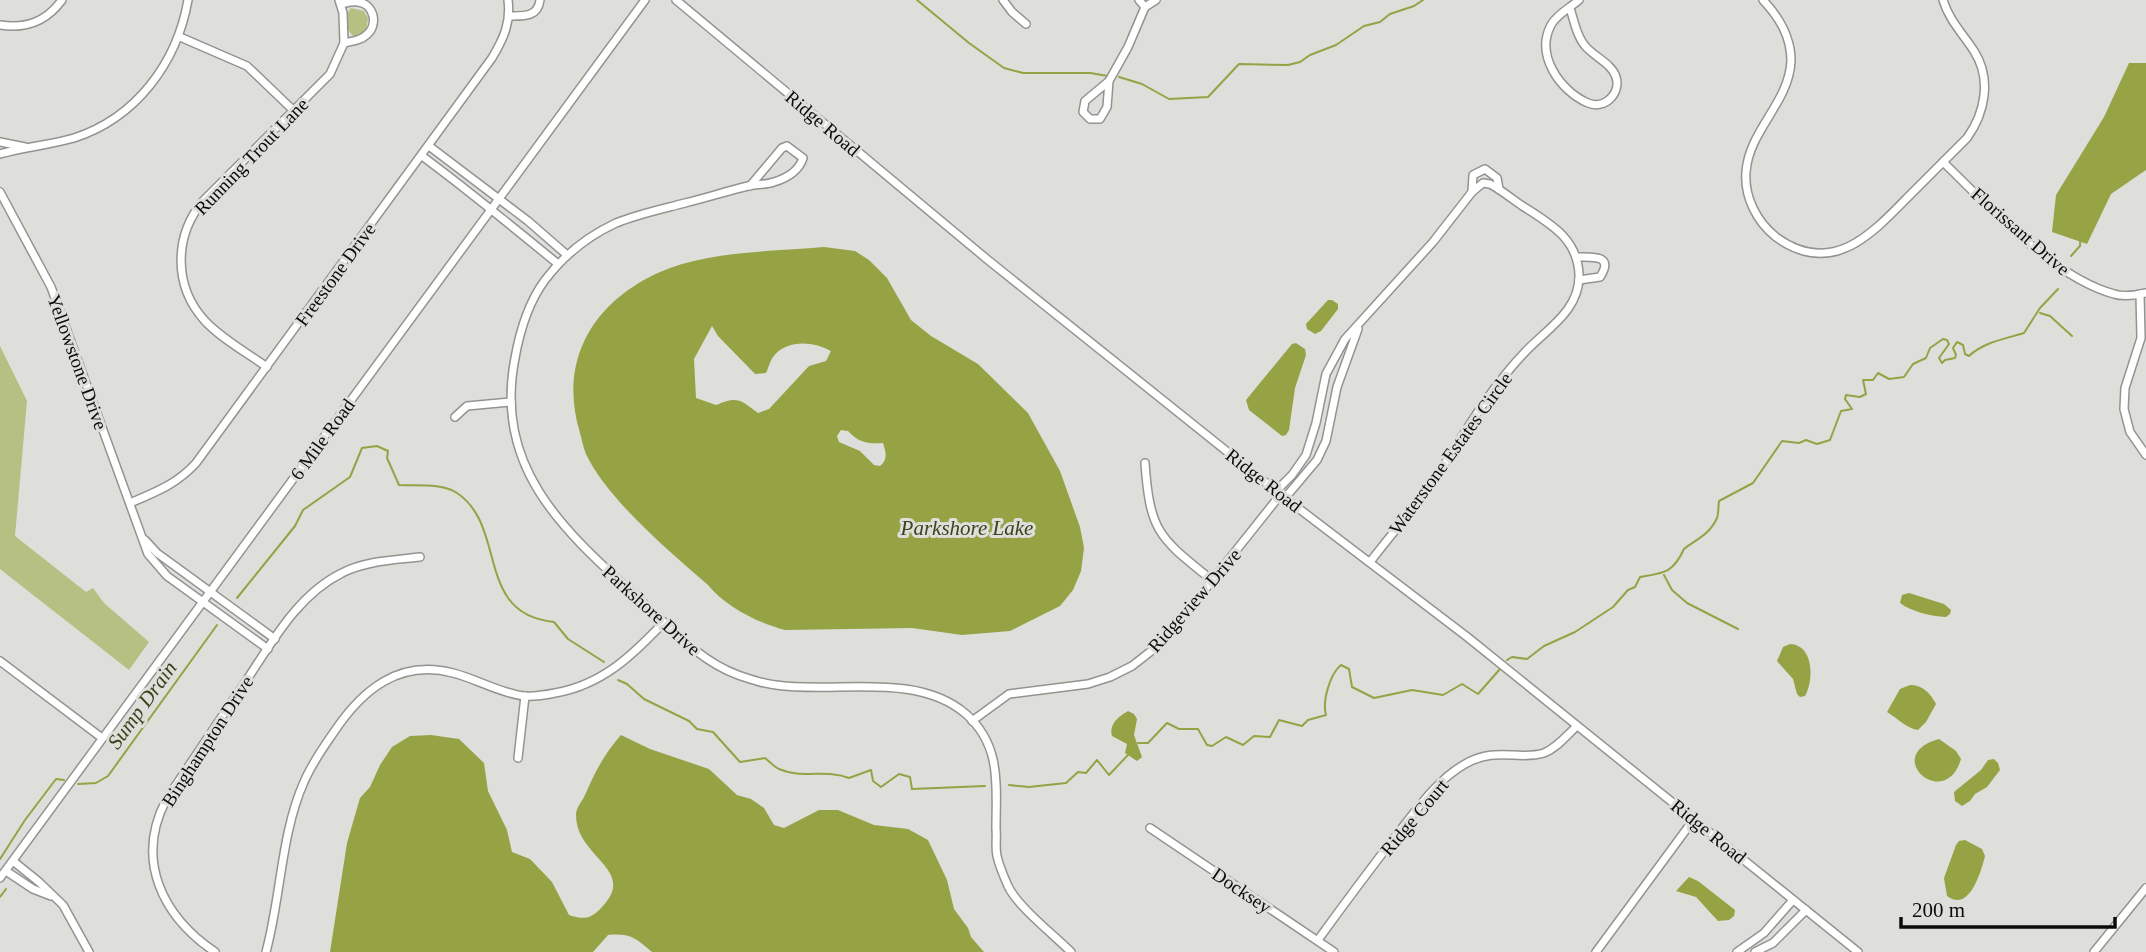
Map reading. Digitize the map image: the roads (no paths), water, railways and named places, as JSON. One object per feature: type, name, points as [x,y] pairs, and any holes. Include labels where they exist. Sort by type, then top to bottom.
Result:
[{"type":"street","points":[[0,25],[31,25],[54,10],[61,0]]},
{"type":"street","points":[[0,154],[83,135],[133,104],[158,76],[180,37],[188,0]]},
{"type":"street","name":"Freestone Drive","points":[[130,503],[170,486],[183,477],[267,367],[492,58],[503,39],[510,16],[508,0]]},
{"type":"street","points":[[510,16],[531,15],[538,8],[540,0]]},
{"type":"street","name":"6 Mile Road","points":[[0,878],[645,0]]},
{"type":"street","name":"Ridge Road","points":[[676,0],[988,260],[1281,494],[1465,635],[1858,952]]},
{"type":"street","points":[[1003,0],[1026,24]]},
{"type":"street","points":[[1139,0],[1145,7]]},
{"type":"street","points":[[1109,81],[1106,112],[1100,119],[1090,119],[1083,112],[1085,101],[1109,81],[1128,47],[1145,7],[1156,0]]},
{"type":"street","points":[[1570,8],[1584,46],[1612,69],[1616,77],[1617,88],[1613,97],[1606,102],[1595,105],[1580,99],[1549,66],[1546,47],[1550,27],[1560,14],[1579,0]]},
{"type":"street","points":[[1763,0],[1783,26],[1791,59],[1786,86],[1754,142],[1746,169],[1749,198],[1757,216],[1771,233],[1795,248],[1816,253],[1855,245],[1872,233],[1972,131],[1981,113],[1985,92],[1980,61],[1950,18],[1943,0]]},
{"type":"street","name":"Running Trout Lane","points":[[267,367],[208,324],[199,313],[186,290],[181,253],[189,222],[199,206],[330,74],[344,43],[345,31],[340,2],[359,2],[366,5],[374,20],[372,29],[367,36],[344,43]]},
{"type":"street","points":[[180,37],[247,66],[294,111]]},
{"type":"street","points":[[0,142],[29,148]]},
{"type":"street","points":[[429,146],[528,221],[567,255]]},
{"type":"street","name":"Parkshore Drive","points":[[750,186],[782,148],[787,146],[803,158],[797,169],[773,182],[621,221],[592,235],[558,264],[540,288],[526,317],[513,369],[511,402],[515,432],[530,478],[544,502],[576,539],[664,622],[708,659],[733,673],[789,687],[913,689],[950,703],[972,721],[986,740],[994,762],[998,780],[997,854],[1010,890],[1071,952]]},
{"type":"street","points":[[422,156],[558,264]]},
{"type":"street","name":"Florissant Drive","points":[[1943,162],[2005,222],[2070,274],[2115,295],[2143,294]]},
{"type":"street","points":[[1472,192],[1473,175],[1485,169],[1497,178],[1499,189]]},
{"type":"street","points":[[1281,494],[1306,456],[1316,423],[1325,374],[1332,359],[1345,339],[1440,234],[1472,192],[1483,183],[1499,189],[1561,232],[1571,243],[1579,280],[1600,277],[1603,273],[1604,263],[1601,258],[1576,257]]},
{"type":"street","name":"Yellowstone Drive","points":[[0,191],[51,287],[148,554],[158,567],[268,649]]},
{"type":"street","name":"Waterstone Estates Circle","points":[[1370,562],[1433,482],[1476,411],[1520,357],[1565,313],[1573,300],[1579,280]]},
{"type":"street","points":[[2143,294],[2141,338],[2125,388],[2124,409],[2130,432],[2146,455]]},
{"type":"street","points":[[1281,494],[1317,460],[1326,441],[1334,401],[1360,325]]},
{"type":"street","points":[[1320,397],[1334,401]]},
{"type":"street","points":[[455,417],[467,406],[511,402]]},
{"type":"street","points":[[1145,463],[1150,506],[1160,532],[1176,551],[1213,580]]},
{"type":"street","name":"Ridgeview Drive","points":[[972,721],[1009,694],[1088,684],[1132,666],[1164,641],[1281,494]]},
{"type":"street","name":"Yellowstone Drive","points":[[144,539],[157,553],[275,639]]},
{"type":"street","name":"Binghampton Drive","points":[[215,952],[193,934],[169,906],[160,888],[153,865],[152,841],[166,800],[299,607],[332,578],[357,566],[420,557]]},
{"type":"street","points":[[266,952],[294,807],[318,754],[367,691],[397,675],[422,671],[454,673],[525,696],[567,691],[596,681],[623,661],[664,622]]},
{"type":"street","points":[[0,661],[102,738]]},
{"type":"street","points":[[518,758],[525,696]]},
{"type":"street","name":"Ridge Court","points":[[1318,940],[1417,809],[1453,772],[1468,762],[1492,754],[1542,754],[1577,726]]},
{"type":"street","points":[[1596,952],[1694,819]]},
{"type":"street","name":"Docksey","points":[[1150,828],[1334,952]]},
{"type":"street","points":[[13,861],[69,912],[89,952]]},
{"type":"street","points":[[6,871],[33,889],[55,897]]},
{"type":"street","points":[[2094,952],[2146,888]]},
{"type":"street","points":[[1737,952],[1764,933],[1793,900]]},
{"type":"street","points":[[1755,952],[1773,943],[1806,910]]},
{"type":"water","name":"Parkshore Lake","points":[[824,247],[855,251],[869,260],[887,278],[911,320],[931,336],[978,364],[1028,413],[1060,471],[1080,527],[1084,548],[1081,571],[1073,590],[1060,606],[1010,631],[962,635],[912,628],[785,630],[733,607],[715,593],[624,507],[596,471],[586,454],[580,433],[574,403],[574,375],[581,350],[592,327],[609,306],[654,275],[682,264],[734,254]],"holes":[[[712,326],[718,336],[755,374],[766,373],[773,357],[785,347],[809,344],[831,351],[826,361],[809,366],[769,409],[758,413],[738,400],[716,405],[696,398],[694,359]],[[841,430],[848,431],[864,442],[883,443],[886,456],[883,464],[874,465],[860,451],[839,442],[837,436]]]},
{"type":"water","points":[[1328,300],[1338,304],[1338,309],[1321,331],[1315,334],[1307,329],[1306,324]]},
{"type":"water","points":[[1296,343],[1305,349],[1306,355],[1295,388],[1289,430],[1282,436],[1249,410],[1246,400],[1292,344]]},
{"type":"water","points":[[1909,593],[1944,604],[1951,610],[1950,614],[1946,617],[1910,609],[1900,603],[1902,595]]},
{"type":"water","points":[[1790,644],[1804,650],[1808,657],[1811,673],[1805,696],[1800,697],[1797,694],[1793,679],[1777,661],[1783,647]]},
{"type":"water","points":[[1910,685],[1926,690],[1936,704],[1918,730],[1887,712],[1900,689]]},
{"type":"water","points":[[1128,711],[1137,719],[1134,735],[1142,757],[1137,761],[1125,753],[1127,744],[1112,736],[1111,732],[1113,724]]},
{"type":"water","points":[[431,735],[459,739],[484,763],[488,791],[507,830],[512,852],[530,859],[552,882],[569,915],[579,918],[591,916],[611,894],[613,883],[610,873],[585,842],[576,815],[600,764],[621,735],[650,749],[709,769],[737,795],[751,799],[764,808],[774,825],[784,828],[819,810],[838,810],[874,825],[908,829],[928,840],[947,880],[954,909],[984,952],[652,952],[632,938],[608,935],[593,952],[330,952],[347,843],[360,798],[370,787],[392,747],[410,736]]},
{"type":"water","points":[[1939,739],[1956,751],[1961,759],[1953,774],[1943,781],[1931,781],[1916,767],[1915,756],[1922,747]]},
{"type":"water","points":[[1994,759],[2000,770],[1987,787],[1962,806],[1955,801],[1954,792],[1981,770],[1988,760]]},
{"type":"water","points":[[1965,840],[1982,849],[1985,856],[1973,888],[1962,899],[1955,900],[1947,896],[1944,878],[1956,845]]},
{"type":"water","points":[[1689,877],[1735,910],[1734,916],[1729,920],[1718,921],[1696,897],[1676,891]]},
{"type":"waterway","points":[[917,0],[1004,68],[1023,73],[1090,73],[1108,76]]},
{"type":"waterway","points":[[1119,77],[1142,84],[1169,99],[1208,97],[1239,64],[1288,65],[1300,62],[1336,45],[1364,26],[1380,22],[1390,14],[1423,0]]},
{"type":"waterway","name":"Sump Drain","points":[[2071,256],[2080,246],[2081,224],[2095,211],[2084,209],[2084,205],[2111,170],[2111,162],[2118,153],[2130,121],[2133,119],[2146,126]]},
{"type":"waterway","name":"Sump Drain","points":[[1507,660],[1512,657],[1527,659],[1544,646],[1575,632],[1613,607],[1628,590],[1635,587],[1640,577],[1662,573],[1672,567],[1684,549],[1703,536],[1714,524],[1718,516],[1719,501],[1753,483],[1782,441],[1799,443],[1806,440],[1817,444],[1830,440],[1841,411],[1852,409],[1845,399],[1846,395],[1860,397],[1866,394],[1863,380],[1873,380],[1878,373],[1889,379],[1904,377],[1913,364],[1926,358],[1930,348],[1943,339],[1949,344],[1939,358],[1942,363],[1955,358],[1953,348],[1957,342],[1963,345],[1965,354],[1969,356],[1988,344],[2024,333],[2040,308],[2058,289]]},
{"type":"waterway","points":[[2040,313],[2050,316],[2072,336]]},
{"type":"waterway","name":"Sump Drain","points":[[237,598],[295,526],[303,510],[350,477],[362,448],[377,446],[388,451],[387,458],[399,485],[437,486],[451,490],[473,508],[482,526],[502,587],[512,603],[529,616],[554,622],[568,639],[604,662]]},
{"type":"waterway","points":[[1664,575],[1672,590],[1687,603],[1738,629]]},
{"type":"waterway","name":"Sump Drain","points":[[78,784],[96,783],[108,776],[217,625]]},
{"type":"waterway","name":"Sump Drain","points":[[1138,743],[1148,743],[1167,723],[1179,729],[1198,729],[1207,745],[1212,746],[1226,737],[1243,745],[1254,736],[1270,737],[1279,720],[1302,726],[1308,720],[1326,715],[1328,688],[1341,665],[1349,669],[1352,687],[1374,698],[1412,690],[1443,695],[1462,684],[1478,694],[1500,669]]},
{"type":"waterway","name":"Sump Drain","points":[[618,680],[644,699],[689,721],[697,729],[713,732],[740,762],[765,758],[787,772],[832,774],[849,778],[871,770],[873,781],[881,787],[899,774],[910,777],[912,789],[985,786]]},
{"type":"waterway","name":"Sump Drain","points":[[1009,785],[1029,787],[1066,783],[1078,772],[1086,773],[1097,760],[1109,775],[1128,755]]},
{"type":"waterway","name":"Sump Drain","points":[[0,859],[56,779],[64,780]]},
{"type":"waterway","points":[[0,897],[6,889]]}]
